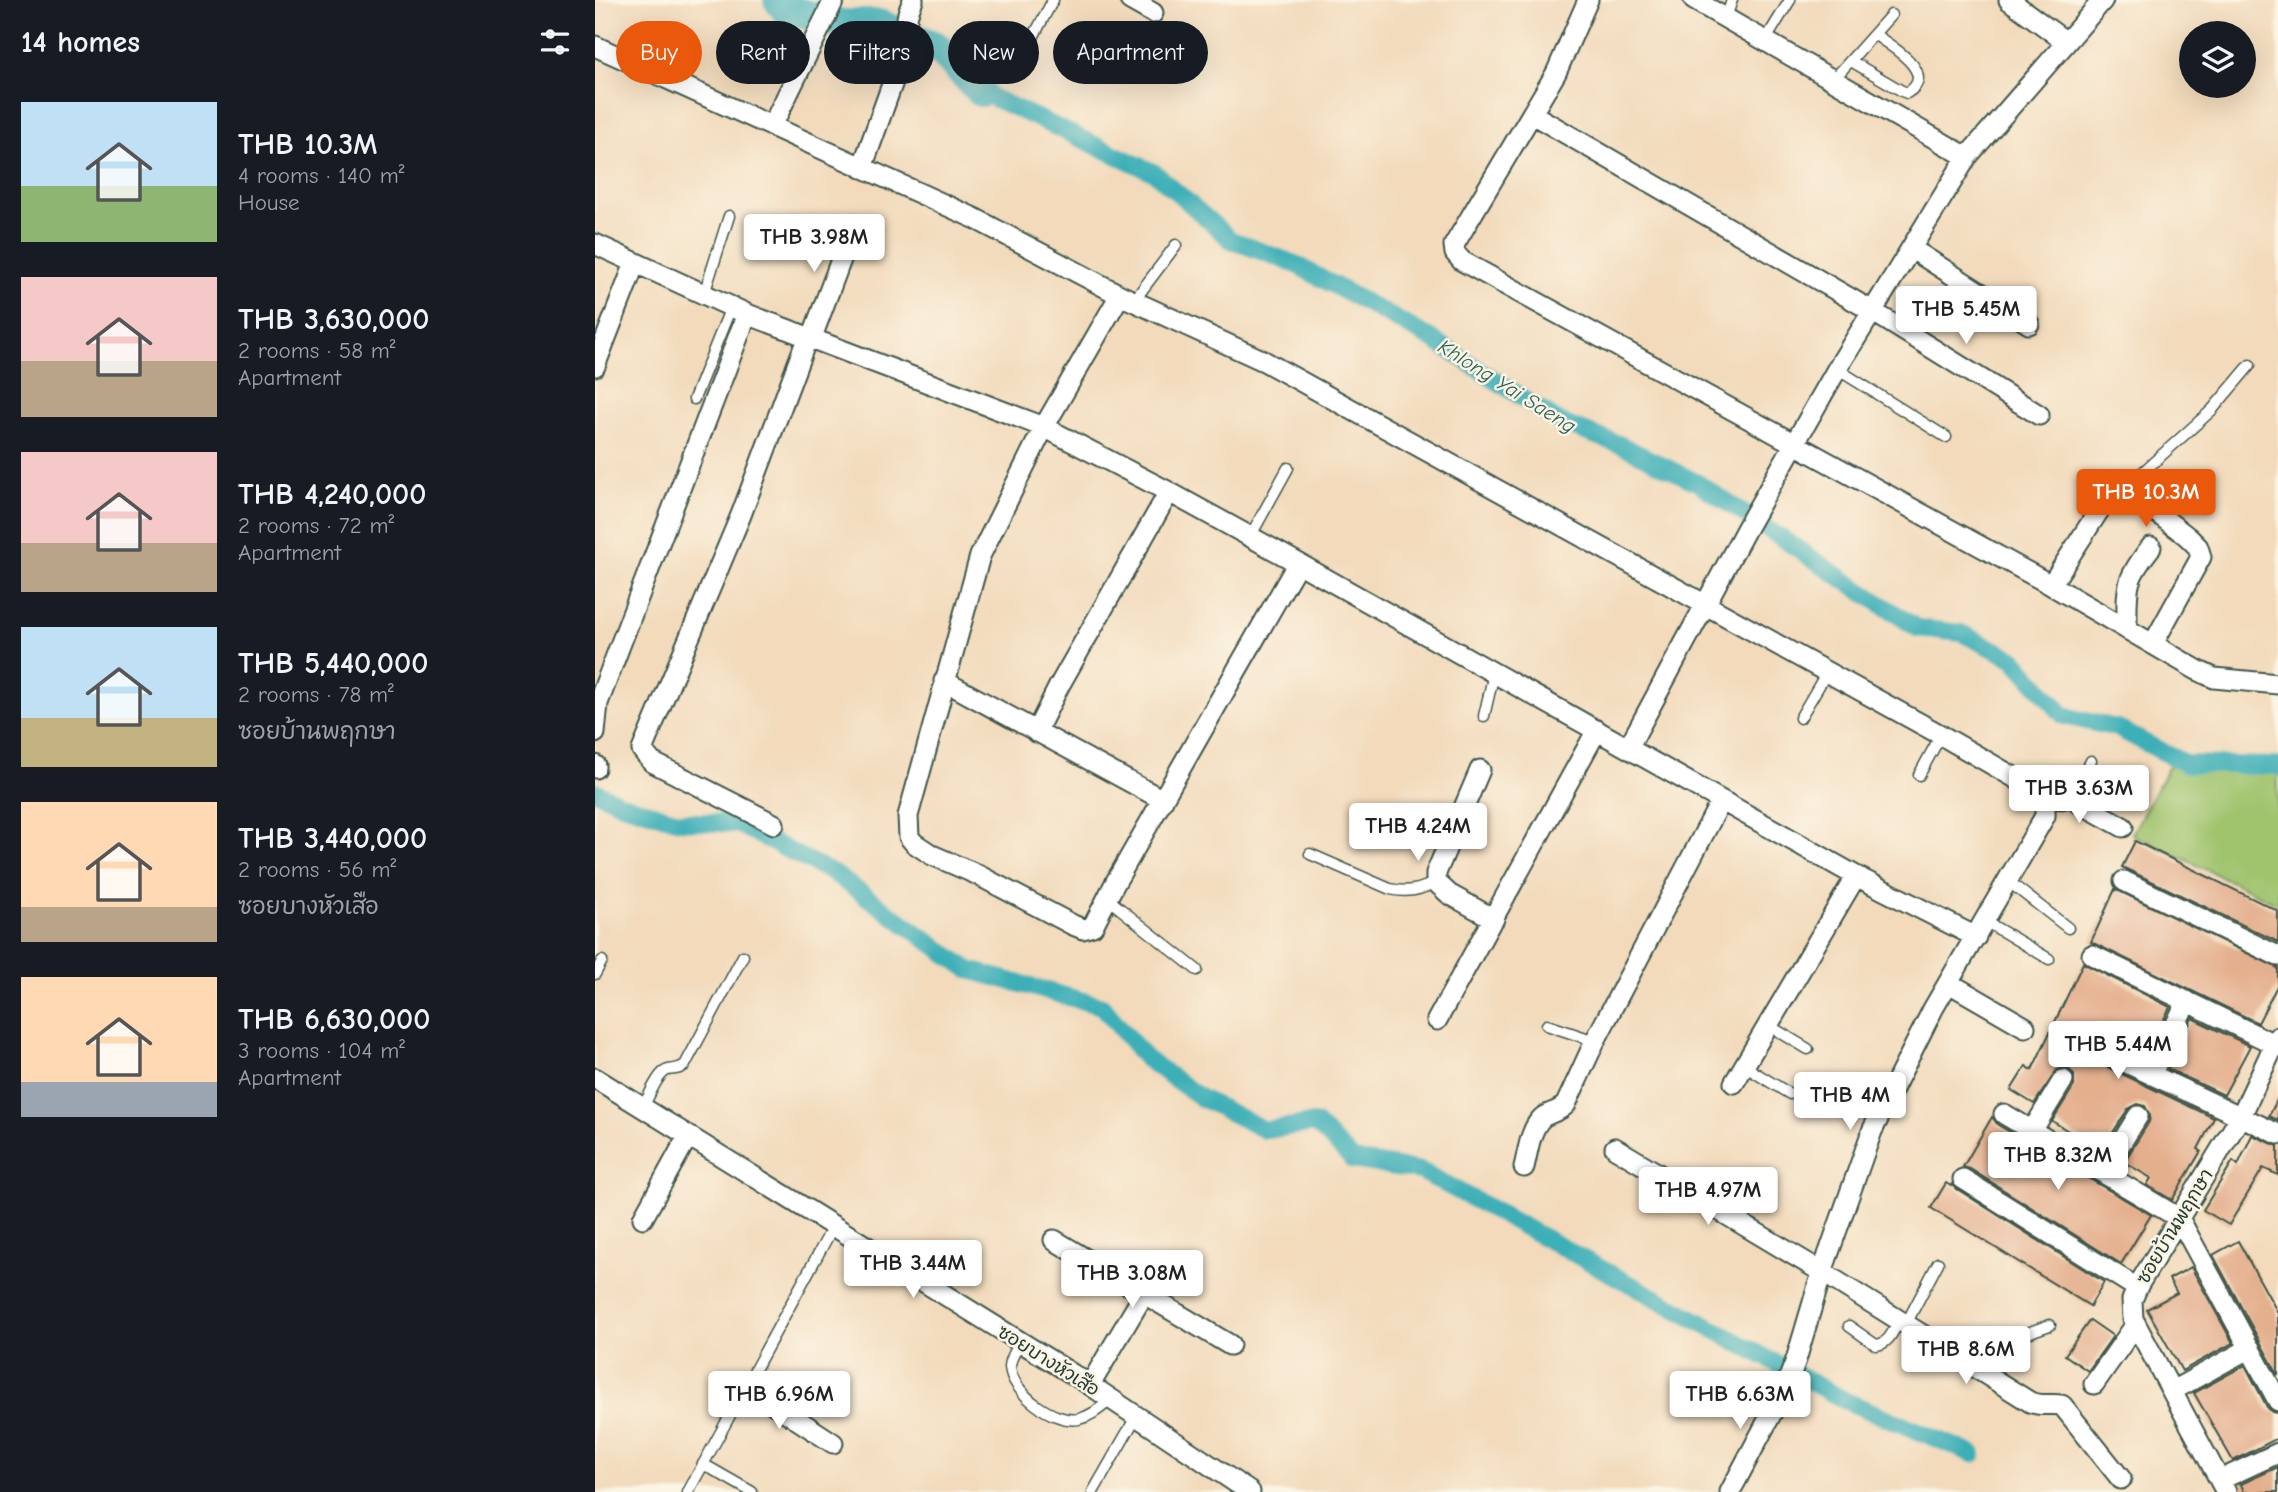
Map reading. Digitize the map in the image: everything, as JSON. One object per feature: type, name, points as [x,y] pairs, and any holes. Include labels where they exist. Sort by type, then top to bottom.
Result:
[{"type":"street","points":[[862,168],[899,65],[913,0]]},
{"type":"street","points":[[1130,0],[1153,13]]},
{"type":"street","points":[[1588,0],[1556,73],[1454,245],[1455,253],[1462,261],[2051,585],[2197,670],[2214,678],[2278,684]]},
{"type":"street","points":[[1694,0],[1729,9],[1765,41],[1967,157]]},
{"type":"street","points":[[2009,0],[2066,42]]},
{"type":"street","points":[[1628,748],[1746,529],[1837,369],[1967,157],[2103,0]]},
{"type":"street","points":[[772,126],[832,3]]},
{"type":"street","points":[[595,46],[974,218],[1126,299],[1264,361],[1941,735],[2031,787],[2042,797],[2045,816],[1933,1009],[1872,1130],[1822,1272],[1796,1360],[1785,1388],[1730,1492]]},
{"type":"street","points":[[1532,114],[1872,311],[2039,415]]},
{"type":"street","points":[[774,824],[652,762],[642,750],[741,514],[855,225]]},
{"type":"street","points":[[595,244],[739,310],[1044,427],[1169,492],[1856,876],[1981,929]]},
{"type":"street","points":[[1912,249],[2029,324]]},
{"type":"street","points":[[595,366],[635,263]]},
{"type":"street","points":[[1126,299],[1044,427],[980,555],[908,816],[908,829],[914,843],[932,855],[976,874],[1083,929],[1093,926],[1297,563]]},
{"type":"street","points":[[595,733],[596,702],[739,310]]},
{"type":"street","points":[[2051,585],[2107,498],[2116,489],[2125,488],[2188,537],[2198,547],[2201,558],[2153,643]]},
{"type":"street","points":[[1036,732],[1169,492]]},
{"type":"street","points":[[2127,629],[2127,589],[2130,578],[2134,568],[2151,547]]},
{"type":"street","points":[[944,681],[1163,800]]},
{"type":"street","points":[[1437,1020],[1597,730]]},
{"type":"street","points":[[1480,770],[1436,873],[1436,882],[1449,894],[1494,919]]},
{"type":"street","points":[[2042,797],[2072,799],[2123,827]]},
{"type":"street","points":[[1524,1167],[1536,1126],[1541,1119],[1566,1104],[1595,1041],[1721,802]]},
{"type":"street","points":[[1739,1075],[1856,876]]},
{"type":"street","points":[[2124,881],[2278,956]]},
{"type":"street","points":[[2092,955],[2277,1042]]},
{"type":"street","points":[[1949,983],[2025,1027]]},
{"type":"street","points":[[2151,1075],[2187,1001]]},
{"type":"street","points":[[2069,1036],[2278,1134]]},
{"type":"street","name":"ซอยบ้านพฤกษา","points":[[2223,1486],[2136,1324],[2131,1306],[2137,1288],[2241,1116],[2277,1042]]},
{"type":"street","name":"ซอยบางหัวเสือ","points":[[595,1078],[1090,1385],[1250,1492]]},
{"type":"street","points":[[2032,1131],[2063,1080]]},
{"type":"street","points":[[2004,1114],[2179,1218],[2278,1401]]},
{"type":"street","points":[[2102,1172],[2138,1115]]},
{"type":"street","points":[[643,1218],[688,1136]]},
{"type":"street","points":[[1615,1148],[2036,1405],[2061,1405],[2121,1479]]},
{"type":"street","points":[[1963,1179],[2137,1288]]},
{"type":"street","points":[[1054,1240],[1230,1345]]},
{"type":"street","points":[[1090,1385],[1145,1294]]},
{"type":"street","points":[[2094,1384],[2136,1324]]},
{"type":"street","points":[[2172,1391],[2250,1348]]},
{"type":"street","points":[[746,1386],[833,1443]]},
{"type":"street","points":[[2223,1486],[2278,1453]]},
{"type":"lane","points":[[1039,26],[1053,0]]},
{"type":"lane","points":[[1765,41],[1790,0]]},
{"type":"lane","points":[[1833,80],[1891,15]]},
{"type":"lane","points":[[1851,61],[1907,93],[1916,86],[1918,78],[1911,61],[1874,34]]},
{"type":"lane","points":[[704,294],[729,216]]},
{"type":"lane","points":[[1126,299],[1175,244]]},
{"type":"lane","points":[[694,399],[739,310]]},
{"type":"lane","points":[[2125,488],[2212,410],[2250,365]]},
{"type":"lane","points":[[1837,369],[1946,437]]},
{"type":"lane","points":[[1250,537],[1288,468]]},
{"type":"lane","points":[[1800,718],[1827,672]]},
{"type":"lane","points":[[1484,716],[1494,673]]},
{"type":"lane","points":[[1919,775],[1941,735]]},
{"type":"lane","points":[[2072,799],[2091,761]]},
{"type":"lane","points":[[1310,854],[1390,889],[1403,892],[1417,891],[1436,882]]},
{"type":"lane","points":[[2008,881],[2068,928]]},
{"type":"lane","points":[[1108,899],[1197,970]]},
{"type":"lane","points":[[1981,929],[2049,959]]},
{"type":"lane","points":[[643,1107],[662,1073],[685,1065],[743,956]]},
{"type":"lane","points":[[595,974],[602,961]]},
{"type":"lane","points":[[1546,1025],[1595,1041]]},
{"type":"lane","points":[[1768,1025],[1808,1049]]},
{"type":"lane","points":[[1739,1075],[1790,1094]]},
{"type":"lane","points":[[688,1492],[833,1227]]},
{"type":"lane","points":[[1849,1326],[1876,1345],[1886,1343],[1903,1322],[1938,1263]]},
{"type":"lane","points":[[1983,1373],[2011,1342],[2050,1325]]},
{"type":"lane","points":[[1020,1342],[1011,1359],[1010,1369],[1015,1384],[1029,1400],[1063,1419],[1076,1420],[1090,1416],[1112,1399]]},
{"type":"lane","points":[[1093,1492],[1136,1417]]},
{"type":"lane","points":[[703,1464],[752,1492]]},
{"type":"green space","points":[[2169,766],[2278,772],[2278,904],[2132,834]]},
{"type":"building","points":[[2135,841],[2278,911],[2278,942],[2122,867]]},
{"type":"building","points":[[2115,889],[2278,968],[2278,984],[2258,1023],[2091,942]]},
{"type":"building","points":[[2083,963],[2170,1007],[2145,1058],[2069,1024],[2061,1026],[2058,1031],[2059,1044],[2214,1118],[2198,1149],[2201,1151],[2172,1200],[2147,1185],[2151,1178],[2124,1162],[2149,1122],[2150,1116],[2145,1106],[2138,1104],[2128,1109],[2101,1151],[2052,1121],[2074,1086],[2074,1075],[2070,1070],[2057,1070],[2034,1104],[2011,1090],[2026,1066],[2032,1070]]},
{"type":"building","points":[[2192,1018],[2250,1046],[2224,1095],[2168,1069]]},
{"type":"building","points":[[2278,1098],[2278,1120],[2269,1116]]},
{"type":"building","points":[[1992,1117],[1998,1125],[2151,1215],[2121,1264],[1963,1167]]},
{"type":"building","points":[[2252,1135],[2278,1146],[2278,1175],[2263,1168],[2229,1225],[2203,1210],[2233,1161],[2238,1165]]},
{"type":"building","points":[[1946,1183],[1951,1186],[1952,1184],[2104,1282],[2090,1306],[1931,1208]]},
{"type":"building","points":[[2238,1241],[2278,1313],[2278,1375],[2213,1255]]},
{"type":"building","points":[[2191,1267],[2233,1343],[2182,1371],[2147,1309],[2177,1293],[2169,1279]]},
{"type":"building","points":[[2090,1320],[2113,1336],[2088,1371],[2065,1355]]},
{"type":"building","points":[[2245,1365],[2267,1407],[2278,1413],[2278,1438],[2233,1461],[2194,1393]]},
{"type":"building","points":[[2278,1467],[2278,1492],[2244,1492],[2241,1484]]},
{"type":"waterway","name":"Khlong Yai Saeng","points":[[778,0],[785,9],[839,24],[879,24],[936,46],[981,92]]},
{"type":"waterway","name":"Khlong Yai Saeng","points":[[981,92],[1155,173],[1231,240],[1295,264],[1432,339],[1561,423],[1621,445],[1698,483],[1917,628],[1961,633],[2014,659],[2064,716],[2117,728],[2186,764],[2278,766]]},
{"type":"waterway","points":[[595,791],[622,804],[679,821],[737,824],[836,875],[969,970],[1102,1006],[1145,1058],[1201,1098],[1265,1130],[1315,1123],[1353,1160],[1421,1171],[1846,1401],[1973,1454]]}]
